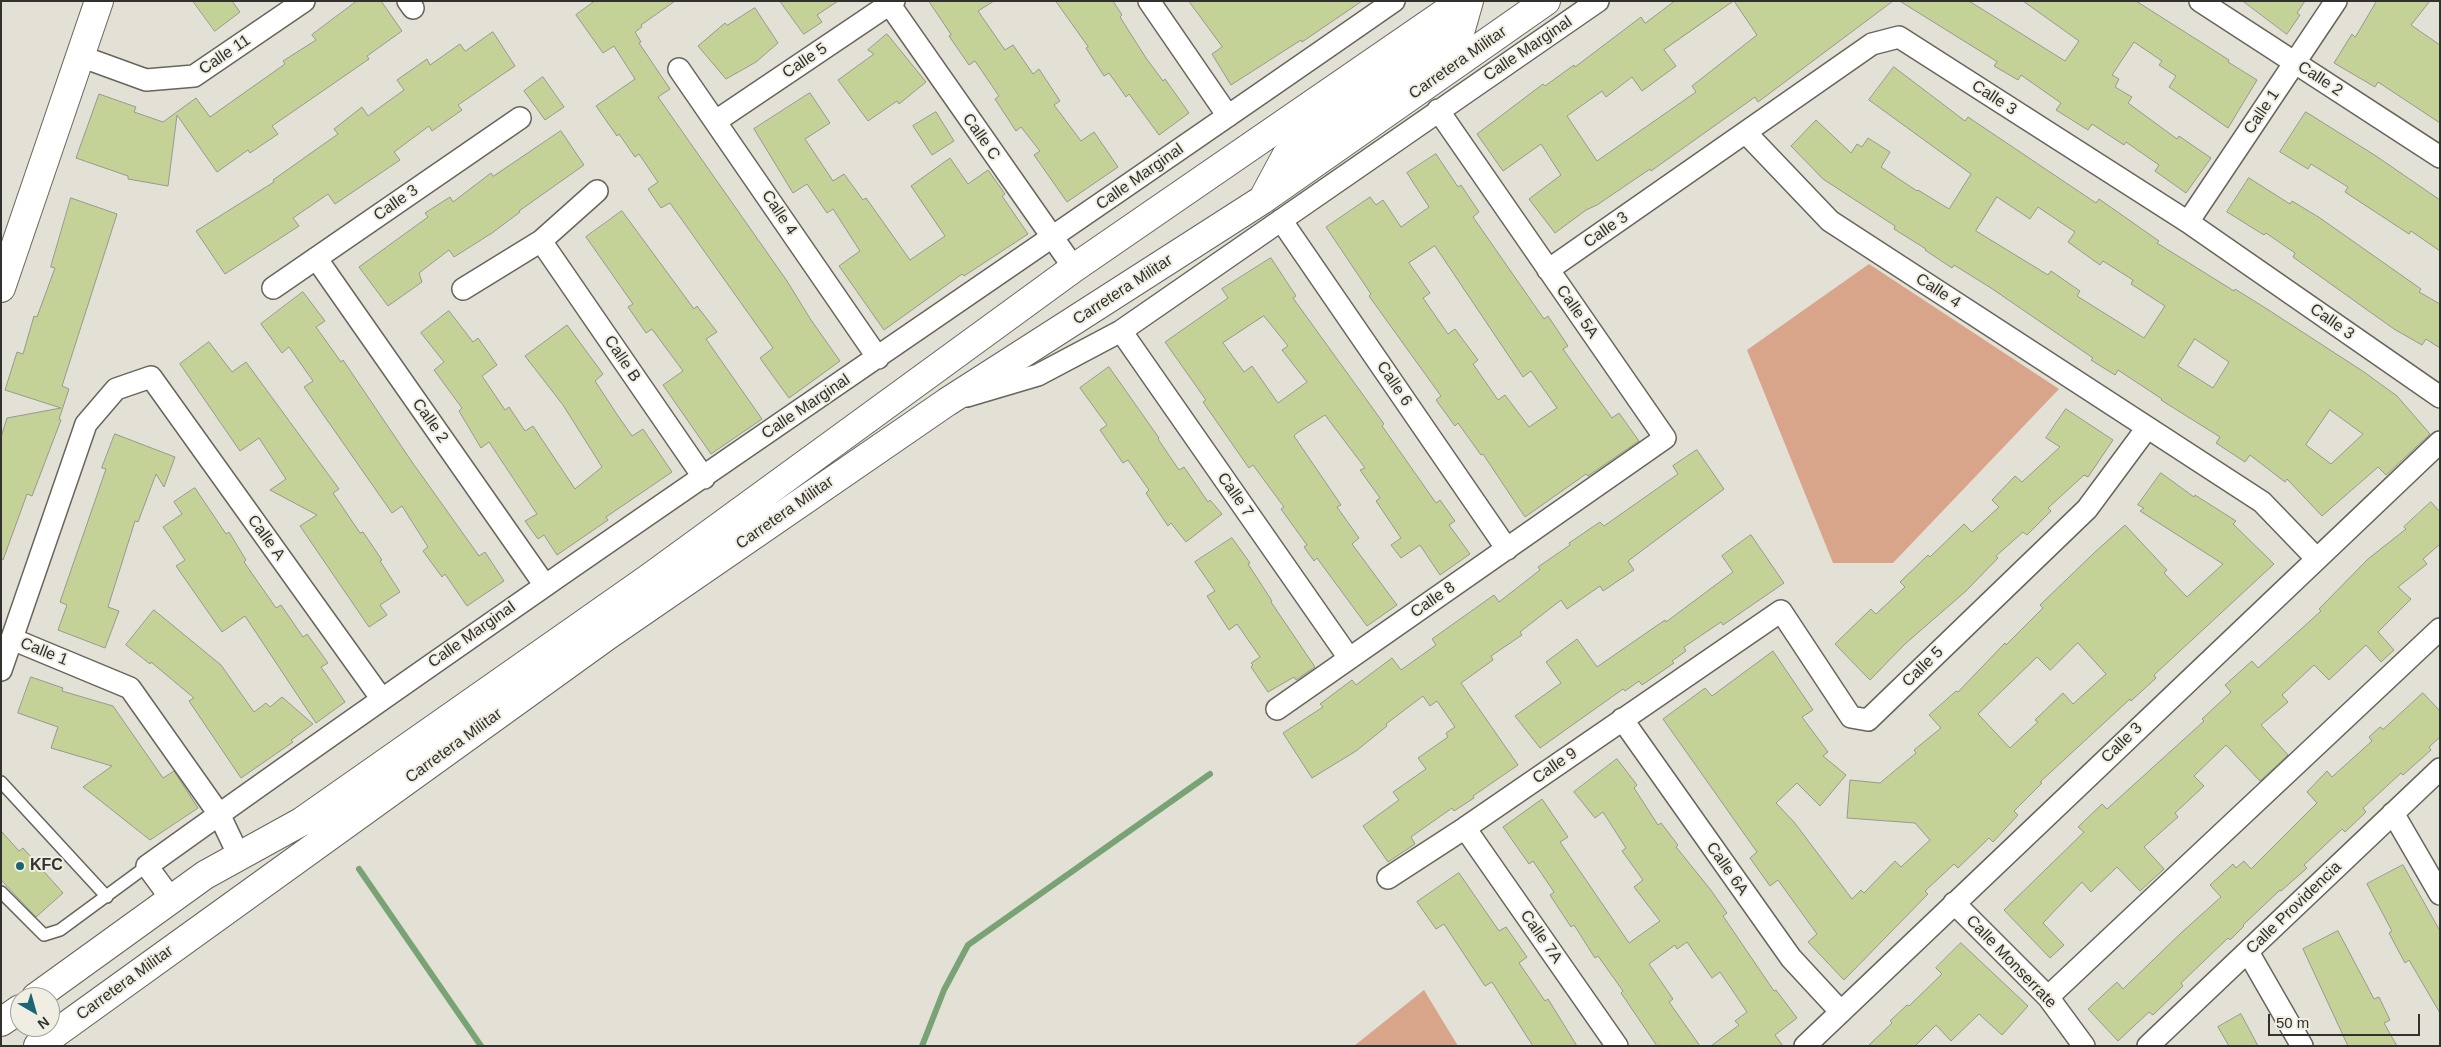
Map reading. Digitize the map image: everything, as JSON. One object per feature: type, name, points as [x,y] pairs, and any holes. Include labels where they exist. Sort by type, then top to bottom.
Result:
[{"type":"main road","points":[[1,288],[99,1]]},
{"type":"main road","name":"Carretera Militar","points":[[50,987],[205,875],[301,822],[632,590],[1074,268],[1462,1]]},
{"type":"main road","points":[[1262,200],[1286,156],[1456,37],[1461,29],[1469,1]]},
{"type":"main road","name":"Carretera Militar","points":[[38,1046],[607,636],[946,402],[1262,200],[1546,1]]},
{"type":"street","name":"Calle 11","points":[[80,56],[146,80],[194,76],[304,1]]},
{"type":"street","points":[[1150,1],[1228,116]]},
{"type":"street","name":"Calle Marginal","points":[[946,402],[1038,375],[1121,332],[1438,110],[1598,1]]},
{"type":"street","name":"Calle 2","points":[[2200,1],[2440,157]]},
{"type":"street","name":"Calle 1","points":[[2188,222],[2336,1]]},
{"type":"street","name":"Calle C","points":[[892,3],[1074,268]]},
{"type":"street","name":"Calle 5","points":[[716,121],[892,3]]},
{"type":"street","name":"Calle Marginal","points":[[147,866],[544,584],[704,478],[1228,116],[1387,3]]},
{"type":"street","name":"Calle 3","points":[[1548,270],[1872,44],[1899,37],[2188,222],[2440,397]]},
{"type":"street","name":"Calle 4","points":[[678,69],[716,121],[878,358]]},
{"type":"street","name":"Calle 5A","points":[[1438,110],[1665,438],[1590,490]]},
{"type":"street","name":"Calle 3","points":[[273,288],[520,118]]},
{"type":"street","name":"Calle 4","points":[[1746,133],[1830,221],[2262,502],[2316,558]]},
{"type":"street","points":[[463,289],[541,241],[597,191]]},
{"type":"street","name":"Calle 6","points":[[1281,220],[1506,549]]},
{"type":"street","name":"Calle B","points":[[541,241],[704,478]]},
{"type":"street","name":"Calle 2","points":[[316,258],[544,584]]},
{"type":"street","name":"Calle 7","points":[[1121,332],[1349,658]]},
{"type":"street","name":"Calle A","points":[[116,389],[151,377],[381,698]]},
{"type":"street","name":"Calle 1","points":[[116,389],[86,424],[12,639],[130,688],[219,814]]},
{"type":"street","name":"Calle 5","points":[[1692,671],[1781,611],[1852,717],[1868,720],[2087,509],[2147,428]]},
{"type":"street","name":"Calle 3","points":[[1805,1046],[2440,442]]},
{"type":"street","name":"Calle 8","points":[[1276,709],[1590,490]]},
{"type":"street","points":[[2048,997],[2440,629]]},
{"type":"street","points":[[1,670],[12,639]]},
{"type":"street","name":"Calle 9","points":[[1388,878],[1465,828],[1692,671]]},
{"type":"street","name":"Calle 6A","points":[[1622,719],[1791,958],[1841,1012]]},
{"type":"street","name":"Calle Providencia","points":[[2148,1046],[2440,769]]},
{"type":"street","points":[[2393,813],[2440,894]]},
{"type":"street","points":[[219,814],[239,856]]},
{"type":"street","name":"Calle 7A","points":[[1465,828],[1617,1046]]},
{"type":"street","points":[[147,866],[172,900]]},
{"type":"street","name":"Calle Monserrate","points":[[1954,903],[2048,997],[2084,1046]]},
{"type":"street","points":[[2248,952],[2302,1046]]},
{"type":"lane","points":[[1,782],[107,897]]},
{"type":"lane","points":[[1,892],[44,935],[60,930],[147,866]]},
{"type":"shaded area","points":[[1869,264],[2059,389],[1893,563],[1833,563],[1747,350]]},
{"type":"shaded area","points":[[1424,990],[1458,1046],[1354,1046]]},
{"type":"building","points":[[193,1],[232,1],[240,12],[215,31]]},
{"type":"building","points":[[357,1],[381,1],[402,31],[367,56],[369,59],[272,126],[278,134],[250,153],[248,150],[217,172],[177,115],[168,186],[128,179],[128,176],[76,158],[99,94],[136,107],[134,112],[163,122],[196,98],[210,117],[285,64],[283,61],[316,40],[312,35]]},
{"type":"building","points":[[595,1],[675,1],[641,25],[642,27],[635,32],[641,42],[639,43],[670,89],[658,97],[787,281],[811,320],[840,361],[789,398],[760,358],[773,348],[670,203],[661,208],[648,189],[658,182],[639,154],[635,157],[619,134],[617,136],[596,106],[635,79],[614,46],[603,53],[576,15]]},
{"type":"building","points":[[780,1],[838,1],[817,15],[822,22],[804,34]]},
{"type":"building","points":[[929,1],[994,1],[978,11],[1005,50],[1013,45],[1033,74],[1039,69],[1060,101],[1054,105],[1081,141],[1094,132],[1118,167],[1067,202],[1034,155],[1040,151],[1021,127],[1016,131],[995,99],[999,96],[975,61],[969,65],[949,36],[951,35]]},
{"type":"building","points":[[1056,1],[1113,1],[1122,15],[1120,17],[1146,58],[1163,81],[1165,79],[1189,113],[1159,135],[1129,94],[1126,97],[1109,73],[1104,76],[1086,48],[1088,47]]},
{"type":"building","points":[[1189,1],[1362,1],[1302,42],[1301,40],[1231,85],[1212,54],[1222,47]]},
{"type":"building","points":[[1675,1],[1734,1],[1893,1],[1758,102],[1755,97],[1651,171],[1650,169],[1597,205],[1586,210],[1555,233],[1529,199],[1561,175],[1541,144],[1503,171],[1477,134],[1543,84],[1545,86],[1574,65],[1575,67],[1641,17],[1645,23]],"holes":[[[1734,1],[1757,35],[1692,86],[1696,92],[1597,161],[1567,116],[1602,91],[1606,97],[1632,77],[1642,91],[1676,66],[1664,50]]]},
{"type":"building","points":[[1900,1],[1969,1],[2065,61],[2079,41],[2023,1],[2136,1],[2257,80],[2228,128],[2169,87],[2176,76],[2159,65],[2162,61],[2134,42],[2112,75],[2119,79],[2115,87],[2132,97],[2128,103],[2177,139],[2179,136],[2211,158],[2186,193],[2155,171],[2159,165],[2126,142],[2124,145],[2092,124],[2088,130],[2056,110],[2061,103],[2021,75],[2018,80],[1994,66],[1997,62]]},
{"type":"building","points":[[2243,1],[2305,1],[2297,13],[2300,15],[2287,34]]},
{"type":"building","points":[[2377,1],[2430,1],[2411,25],[2440,45],[2440,123],[2378,82],[2375,87],[2334,63],[2352,34],[2355,37]]},
{"type":"building","points":[[755,8],[778,43],[756,62],[726,79],[698,46],[725,23],[727,25]]},
{"type":"building","points":[[493,32],[515,66],[458,105],[462,110],[432,131],[429,126],[394,152],[400,160],[335,204],[328,194],[293,218],[299,226],[225,274],[196,231],[274,182],[273,180],[338,134],[334,129],[362,107],[368,116],[404,90],[397,80],[427,59],[430,65],[460,44],[465,51]]},
{"type":"building","points":[[887,34],[926,82],[899,104],[897,101],[868,121],[838,80],[874,54],[868,50]]},
{"type":"building","points":[[1894,67],[1965,121],[1968,117],[2096,203],[2099,199],[2159,241],[2157,243],[2234,291],[2235,289],[2364,372],[2397,396],[2430,434],[2386,475],[2378,467],[2322,516],[2287,479],[2285,482],[2250,455],[2245,462],[2216,443],[2220,437],[2118,370],[2115,375],[2091,360],[2093,358],[1991,288],[1954,265],[1952,268],[1925,250],[1894,229],[1895,226],[1823,179],[1791,146],[1816,120],[1851,153],[1857,144],[1862,147],[1868,138],[1890,152],[1881,167],[1917,191],[1949,209],[1971,174],[1869,100]],"holes":[[[1997,197],[2030,219],[2038,207],[2075,232],[2068,242],[2100,265],[2103,261],[2133,280],[2131,284],[2165,306],[2144,338],[2077,296],[2080,291],[2051,271],[2048,275],[1976,231]],[[2195,339],[2229,362],[2213,388],[2178,366]],[[2330,410],[2363,434],[2331,464],[2306,445]]]},
{"type":"building","points":[[543,77],[564,107],[545,120],[524,91]]},
{"type":"building","points":[[810,93],[830,123],[805,139],[833,181],[844,174],[863,200],[866,198],[910,260],[945,236],[911,186],[950,158],[968,184],[988,170],[1005,194],[1002,196],[1028,234],[964,276],[962,274],[884,330],[839,266],[860,251],[833,209],[827,213],[807,184],[793,193],[754,129]]},
{"type":"building","points":[[936,112],[954,141],[932,155],[913,126]]},
{"type":"building","points":[[2306,112],[2376,156],[2440,200],[2440,251],[2411,231],[2409,234],[2345,192],[2348,187],[2311,164],[2308,169],[2280,152]]},
{"type":"building","points":[[561,131],[584,165],[519,211],[492,233],[454,257],[449,250],[419,273],[422,282],[388,306],[359,267],[428,217],[425,213],[450,197],[453,202],[491,173],[493,176]]},
{"type":"building","points":[[1436,154],[1458,187],[1461,185],[1479,212],[1473,217],[1544,319],[1548,316],[1568,346],[1563,349],[1589,386],[1612,418],[1619,413],[1639,441],[1588,476],[1586,474],[1525,517],[1483,454],[1481,455],[1458,423],[1455,426],[1436,400],[1441,396],[1369,296],[1371,294],[1326,227],[1370,197],[1376,205],[1383,200],[1401,227],[1429,207],[1407,173]],"holes":[[[1435,246],[1523,377],[1531,371],[1557,408],[1529,427],[1505,395],[1498,400],[1473,364],[1478,360],[1455,329],[1448,334],[1423,298],[1430,293],[1409,263]]]},
{"type":"building","points":[[2249,178],[2290,204],[2292,201],[2320,218],[2421,289],[2419,292],[2440,304],[2440,348],[2426,339],[2422,345],[2394,329],[2293,257],[2295,253],[2266,233],[2264,235],[2227,212]]},
{"type":"building","points":[[71,198],[117,214],[62,386],[69,389],[59,419],[61,420],[32,496],[27,494],[3,560],[1,559],[1,437],[7,418],[61,408],[5,390],[17,352],[23,354],[34,316],[37,317],[55,268],[51,267]]},
{"type":"building","points":[[622,211],[694,309],[697,306],[717,332],[706,339],[762,419],[711,454],[663,385],[683,371],[652,329],[646,333],[628,307],[633,304],[586,237]]},
{"type":"building","points":[[1271,258],[1296,296],[1293,298],[1384,424],[1382,426],[1436,503],[1440,500],[1455,521],[1449,525],[1470,554],[1440,575],[1420,545],[1401,558],[1391,545],[1401,538],[1376,501],[1380,498],[1360,470],[1365,468],[1325,415],[1297,433],[1294,436],[1341,505],[1337,507],[1359,538],[1352,544],[1397,605],[1367,626],[1317,558],[1314,561],[1304,547],[1307,545],[1281,509],[1284,507],[1253,465],[1249,468],[1203,402],[1206,400],[1165,342],[1228,298],[1222,289]],"holes":[[[1264,316],[1288,346],[1282,350],[1307,382],[1278,403],[1252,366],[1244,372],[1223,343]]]},
{"type":"building","points":[[303,292],[325,321],[316,327],[341,362],[343,360],[479,556],[485,552],[504,581],[467,606],[445,574],[442,577],[423,551],[428,547],[402,506],[392,513],[304,387],[313,381],[289,347],[282,353],[261,324]]},
{"type":"building","points":[[449,311],[473,342],[478,338],[497,365],[482,376],[505,410],[509,407],[525,431],[533,426],[575,489],[602,467],[563,405],[525,356],[567,325],[603,374],[595,381],[632,436],[643,429],[672,472],[606,517],[608,520],[557,555],[544,535],[538,539],[525,521],[537,514],[489,442],[481,448],[459,411],[462,408],[434,370],[444,362],[421,333]]},
{"type":"building","points":[[209,342],[232,372],[246,362],[339,489],[333,493],[360,533],[363,532],[382,560],[380,561],[400,592],[380,605],[387,615],[369,627],[300,526],[317,515],[270,490],[286,479],[259,438],[240,451],[180,364]]},
{"type":"building","points":[[1109,367],[1179,470],[1184,467],[1208,502],[1210,500],[1222,514],[1186,542],[1171,523],[1168,526],[1146,493],[1149,490],[1128,460],[1123,463],[1100,430],[1107,425],[1080,388]]},
{"type":"building","points":[[2066,409],[2113,440],[2088,477],[2084,475],[2048,508],[2051,511],[2027,535],[2023,532],[1996,556],[1998,558],[1966,591],[1905,644],[1870,680],[1835,644],[1871,609],[1876,614],[1905,587],[1900,582],[1928,555],[1930,557],[1964,524],[1972,532],[1999,507],[1992,500],[2015,476],[2022,482],[2060,447],[2046,438]]},
{"type":"building","points":[[115,434],[175,457],[164,487],[156,474],[138,522],[135,521],[108,607],[119,611],[105,648],[58,630],[67,605],[60,602],[106,469],[102,468]]},
{"type":"building","points":[[1697,450],[1724,489],[1628,561],[1634,570],[1603,591],[1600,586],[1567,609],[1561,600],[1520,632],[1522,635],[1491,656],[1493,660],[1461,683],[1518,765],[1473,796],[1474,798],[1454,811],[1452,808],[1411,837],[1415,844],[1388,862],[1363,826],[1399,800],[1393,792],[1426,769],[1418,758],[1448,737],[1446,733],[1455,727],[1437,701],[1430,706],[1423,696],[1386,724],[1387,726],[1356,751],[1312,778],[1283,733],[1323,707],[1320,704],[1352,680],[1356,685],[1392,658],[1401,670],[1436,645],[1432,639],[1494,595],[1499,602],[1540,570],[1538,567],[1570,545],[1569,543],[1600,522],[1604,526],[1678,474],[1673,466]]},
{"type":"building","points":[[2161,473],[2194,497],[2195,495],[2236,521],[2233,524],[2274,564],[2154,675],[2156,678],[2131,701],[2130,699],[2040,782],[2042,783],[2014,811],[2018,815],[1993,842],[1989,838],[1958,868],[1954,864],[1925,891],[1928,894],[1844,980],[1808,942],[1817,934],[1778,880],[1770,886],[1750,858],[1757,852],[1663,719],[1705,688],[1712,696],[1773,651],[1813,710],[1802,717],[1828,752],[1823,756],[1846,775],[1820,806],[1797,783],[1776,803],[1794,822],[1852,899],[1861,890],[1864,893],[1895,861],[1901,867],[1930,840],[1915,823],[1847,818],[1850,780],[1880,783],[1916,753],[1914,750],[1941,728],[1929,715],[1956,691],[1958,692],[2005,643],[2006,645],[2043,608],[2040,605],[2125,525],[2167,570],[2164,573],[2187,597],[2223,564],[2140,511],[2144,508],[2138,505]],"holes":[[[2078,643],[2106,674],[2073,704],[2063,693],[2035,720],[2038,722],[2010,748],[1978,714],[2037,657],[2050,670]]]},
{"type":"building","points":[[195,488],[226,534],[229,532],[246,560],[244,562],[276,608],[281,605],[303,637],[307,634],[328,663],[321,667],[345,702],[316,723],[245,616],[222,632],[176,566],[185,560],[163,527],[182,514],[174,502]]},
{"type":"building","points":[[2431,502],[2440,512],[2440,544],[2423,559],[2427,564],[2398,587],[2411,599],[2378,632],[2394,650],[2381,662],[2366,645],[2329,680],[2314,665],[2282,695],[2288,702],[2261,725],[2288,755],[2260,781],[2226,745],[2194,776],[2204,786],[2175,813],[2178,817],[2144,847],[2164,869],[2140,891],[2117,867],[2091,892],[2082,882],[2043,923],[2064,945],[2050,958],[2004,910],[2084,832],[2078,827],[2102,804],[2107,809],[2204,721],[2202,719],[2231,692],[2225,685],[2252,661],[2258,668],[2321,611],[2319,609],[2368,559],[2406,529],[2404,527]]},
{"type":"building","points":[[1751,535],[1784,583],[1723,625],[1721,622],[1684,647],[1686,651],[1672,661],[1674,663],[1642,685],[1639,681],[1625,691],[1623,689],[1540,748],[1515,716],[1561,683],[1546,662],[1577,639],[1597,667],[1665,620],[1666,622],[1733,572],[1722,556]]},
{"type":"building","points":[[1232,538],[1250,563],[1248,564],[1271,602],[1315,667],[1296,680],[1294,677],[1268,692],[1251,667],[1253,665],[1251,663],[1260,657],[1237,624],[1229,630],[1207,596],[1215,591],[1195,562]]},
{"type":"building","points":[[154,610],[221,665],[254,712],[266,703],[270,707],[282,697],[313,724],[291,740],[293,742],[241,778],[189,701],[194,698],[151,662],[150,664],[126,645]]},
{"type":"building","points":[[31,677],[63,688],[62,691],[113,706],[163,778],[174,771],[198,808],[150,840],[83,787],[112,766],[51,748],[58,727],[18,713]]},
{"type":"building","points":[[2423,693],[2440,711],[2440,737],[2429,747],[2431,750],[2403,775],[2401,773],[2363,808],[2366,812],[2345,832],[2342,829],[2304,865],[2307,868],[2280,890],[2230,940],[2228,938],[2181,983],[2183,986],[2153,1015],[2149,1012],[2118,1041],[2088,1009],[2117,982],[2123,989],[2221,897],[2210,885],[2233,864],[2236,868],[2244,861],[2251,869],[2317,803],[2307,792],[2327,771],[2332,777],[2372,741],[2369,737],[2380,727],[2383,729]]},
{"type":"building","points":[[1617,759],[1637,785],[1634,788],[1658,825],[1661,823],[1678,845],[1676,847],[1710,889],[1727,913],[1723,916],[1774,991],[1776,990],[1797,1018],[1775,1035],[1783,1046],[1711,1046],[1739,1025],[1735,1021],[1747,1012],[1720,972],[1712,978],[1687,942],[1677,949],[1675,945],[1649,964],[1673,999],[1669,1002],[1700,1046],[1657,1046],[1621,993],[1623,991],[1598,956],[1595,958],[1574,925],[1571,927],[1550,895],[1554,892],[1533,861],[1529,864],[1503,827],[1542,799],[1568,837],[1560,842],[1629,943],[1660,921],[1634,887],[1643,880],[1622,851],[1626,848],[1603,812],[1595,818],[1574,792]]},
{"type":"building","name":"KFC","points":[[1,831],[19,851],[23,848],[63,893],[36,917],[1,880]]},
{"type":"building","points":[[2403,865],[2440,931],[2440,1013],[2409,960],[2405,963],[2389,933],[2392,931],[2367,884]]},
{"type":"building","points":[[1459,873],[1499,931],[1506,927],[1527,957],[1519,963],[1545,1001],[1548,999],[1577,1046],[1533,1046],[1492,982],[1485,986],[1444,924],[1436,929],[1417,902]]},
{"type":"building","points":[[2338,931],[2374,999],[2379,997],[2390,1020],[2384,1023],[2397,1046],[2348,1046],[2303,949]]},
{"type":"building","points":[[1961,943],[2028,1006],[2002,1035],[1979,1014],[1951,1041],[1936,1025],[1915,1046],[1868,1046],[1892,1023],[1890,1021],[1907,1005],[1909,1006],[1942,974],[1936,968]]},
{"type":"building","points":[[2241,1014],[2258,1046],[2229,1046],[2218,1027]]},
{"type":"waterway","points":[[922,1046],[944,990],[968,945],[1210,774]]},
{"type":"waterway","points":[[359,869],[481,1046]]},
{"type":"place","name":"KFC","points":[[20,866]]}]
